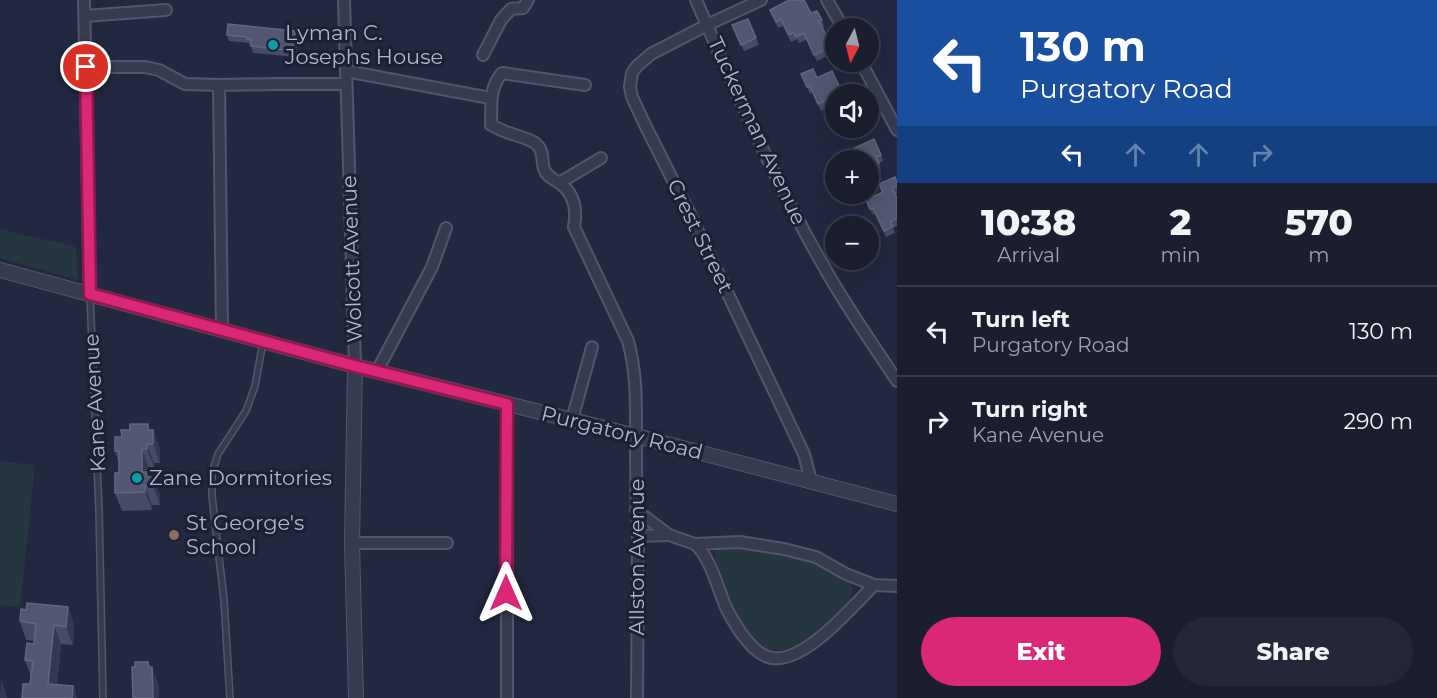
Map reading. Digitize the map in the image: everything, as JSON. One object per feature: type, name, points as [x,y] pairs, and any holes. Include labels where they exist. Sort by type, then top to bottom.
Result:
[{"type":"street","name":"Kane Avenue","points":[[84,0],[90,294]]},
{"type":"street","name":"Wolcott Avenue","points":[[344,0],[355,366],[351,543],[356,698]]},
{"type":"street","points":[[483,55],[501,20],[511,9],[523,8],[528,0]]},
{"type":"street","name":"Tuckerman Avenue","points":[[696,0],[780,185],[823,267],[897,381]]},
{"type":"street","points":[[707,25],[761,0]]},
{"type":"street","points":[[827,0],[837,18]]},
{"type":"street","points":[[85,16],[166,10]]},
{"type":"street","name":"Crest Street","points":[[707,25],[651,54],[637,66],[632,73],[630,87],[632,97],[804,454],[811,481]]},
{"type":"street","points":[[86,67],[145,67],[159,70],[185,84],[219,86],[346,84]]},
{"type":"street","points":[[346,71],[490,98],[502,73],[585,85]]},
{"type":"street","points":[[866,72],[897,130]]},
{"type":"street","points":[[219,86],[222,330]]},
{"type":"street","name":"Allston Avenue","points":[[490,98],[491,126],[535,143],[544,156],[544,169],[551,179],[567,190],[572,198],[576,215],[574,227],[628,341],[636,380],[637,698]]},
{"type":"street","points":[[559,183],[601,158]]},
{"type":"street","points":[[377,371],[432,267],[446,228]]},
{"type":"street","name":"Purgatory Road","points":[[0,270],[355,366],[897,504]]},
{"type":"street","points":[[572,420],[592,347]]},
{"type":"street","points":[[507,404],[507,698]]},
{"type":"street","points":[[636,510],[669,535],[695,544],[740,542],[792,550],[816,557],[846,574],[874,585],[897,586]]},
{"type":"street","points":[[638,536],[669,535]]},
{"type":"street","points":[[351,543],[447,543]]},
{"type":"street","points":[[695,544],[707,561],[733,621],[749,644],[769,657],[783,658],[810,646],[874,585]]},
{"type":"lane","name":"Kane Avenue","points":[[90,294],[99,511],[103,698]]},
{"type":"lane","points":[[230,698],[225,600],[212,496],[212,473],[218,454],[246,411],[255,386],[263,341]]},
{"type":"shaded area","points":[[0,229],[76,247],[78,280],[0,258]]},
{"type":"shaded area","points":[[0,461],[35,465],[20,607],[0,605]]},
{"type":"shaded area","points":[[721,548],[769,550],[817,562],[850,580],[852,590],[850,599],[811,636],[791,647],[781,650],[771,649],[761,645],[753,638],[739,617],[727,592],[715,557],[715,551]]},
{"type":"building","points":[[789,0],[804,0],[811,13],[817,11],[822,20],[819,21],[825,33],[825,50],[814,55],[804,33],[796,37],[794,32],[789,35],[781,19],[776,22],[770,10]]},
{"type":"building","points":[[748,19],[756,38],[741,45],[732,25]]},
{"type":"building","name":"Lyman C. Josephs House","points":[[228,24],[295,31],[293,51],[251,46],[251,40],[247,37],[227,35]]},
{"type":"building","points":[[813,69],[817,78],[832,72],[838,84],[825,84],[825,101],[818,104],[810,86],[807,87],[801,74]]},
{"type":"building","points":[[874,139],[879,150],[850,150]]},
{"type":"building","points":[[895,177],[897,182],[897,186],[892,188],[897,198],[897,218],[890,222],[893,226],[884,231],[879,216],[868,204],[879,204],[879,194],[883,192],[879,184]]},
{"type":"building","points":[[130,424],[148,424],[148,430],[153,430],[153,444],[147,444],[147,449],[142,449],[142,472],[146,472],[147,477],[153,477],[153,486],[145,486],[145,492],[115,493],[115,473],[119,473],[119,451],[115,451],[115,437],[122,437],[121,430],[130,430]]},
{"type":"building","points":[[27,603],[68,607],[66,627],[54,625],[48,684],[73,686],[72,698],[22,698],[23,684],[30,684],[33,661],[25,660],[27,643],[34,644],[36,624],[20,621],[21,609],[26,610]]},
{"type":"building","points":[[135,662],[148,662],[149,667],[152,667],[153,698],[133,698],[132,667],[135,667]]},
{"type":"place","name":"Lyman C. Josephs House","points":[[273,45]]},
{"type":"place","name":"Zane Dormitories","points":[[137,478]]},
{"type":"place","name":"St George's School","points":[[174,535]]},
{"type":"route","points":[[86,67],[90,294],[355,366],[507,404],[506,593]]}]
